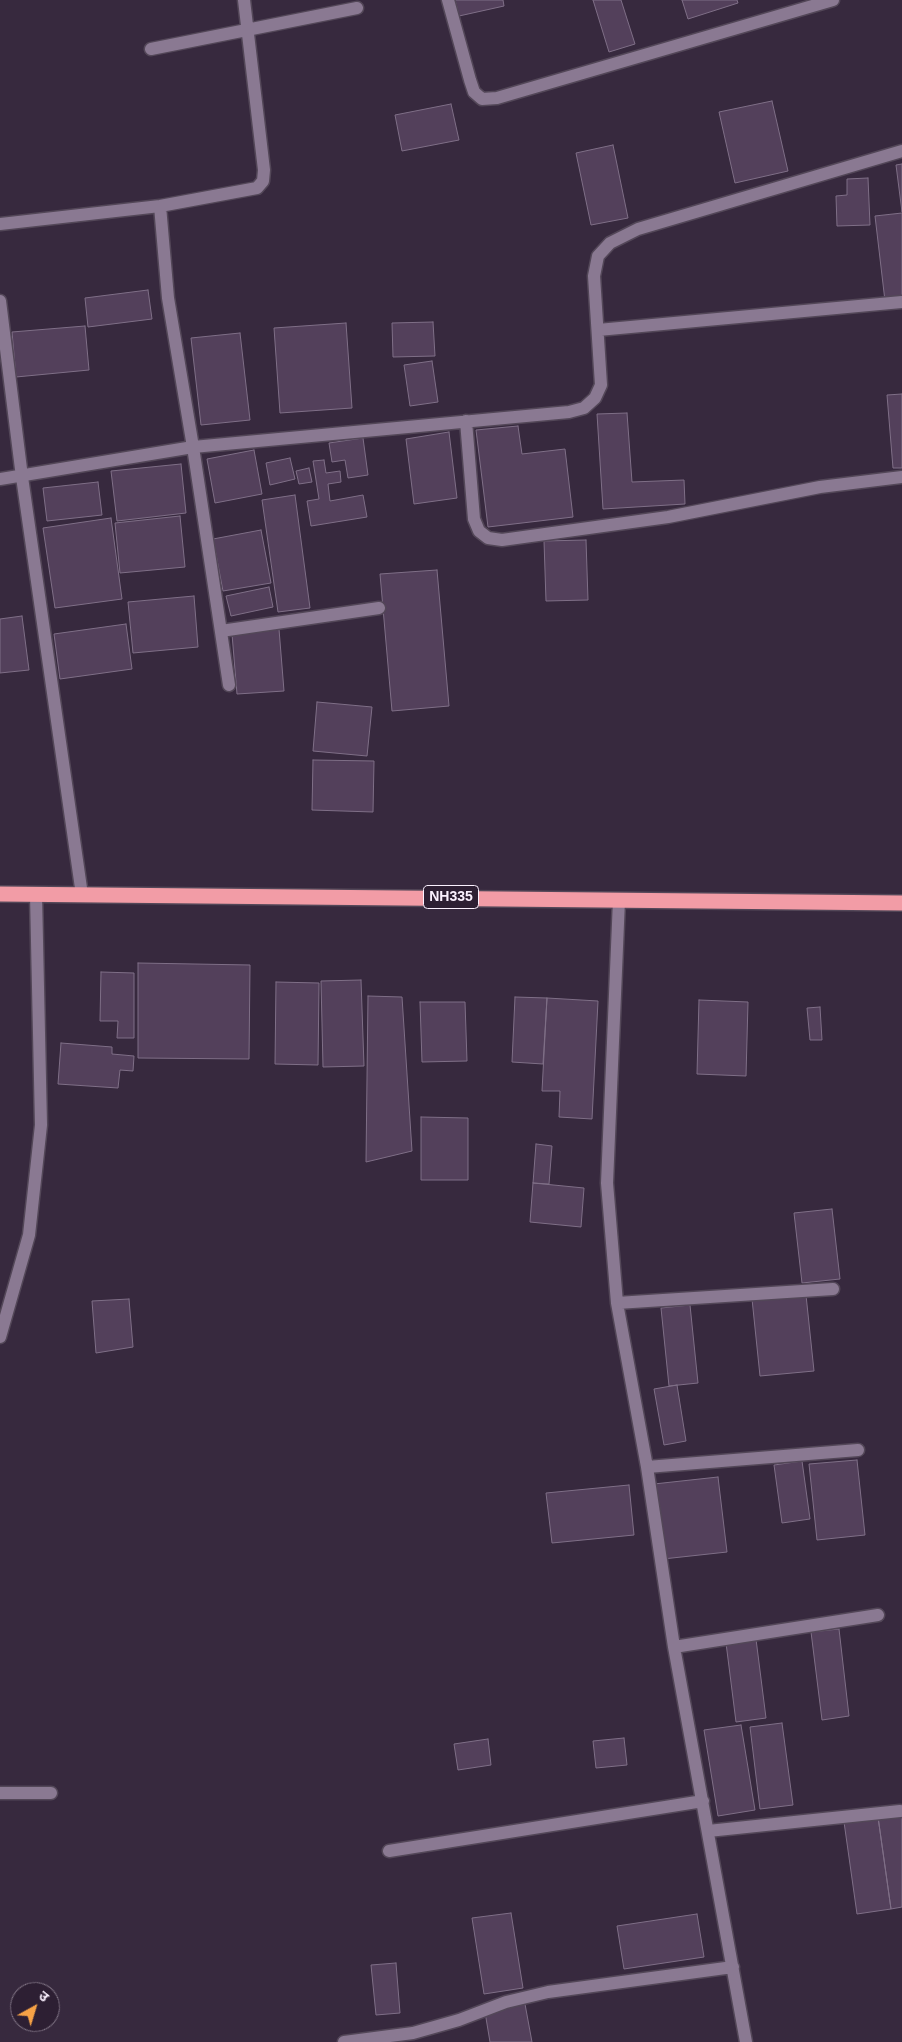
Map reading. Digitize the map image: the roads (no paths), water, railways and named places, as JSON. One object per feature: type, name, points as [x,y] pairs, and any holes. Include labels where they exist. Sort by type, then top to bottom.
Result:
[{"type":"highway","name":"NH335","points":[[0,894],[902,903]]},
{"type":"street","points":[[0,224],[160,206],[257,188],[263,181],[244,0]]},
{"type":"street","points":[[448,0],[474,92],[482,99],[497,98],[833,0]]},
{"type":"street","points":[[152,48],[358,8]]},
{"type":"street","points":[[0,480],[193,447],[569,412],[584,408],[595,398],[601,384],[594,276],[598,256],[610,243],[638,229],[902,151]]},
{"type":"street","points":[[160,206],[168,298],[229,685]]},
{"type":"street","points":[[0,301],[22,477],[82,895]]},
{"type":"street","points":[[598,330],[902,302]]},
{"type":"street","points":[[466,421],[474,519],[479,531],[488,538],[502,540],[668,516],[820,487],[902,477]]},
{"type":"street","points":[[221,631],[379,608]]},
{"type":"street","points":[[0,1337],[29,1235],[41,1125],[36,895]]},
{"type":"street","points":[[619,900],[607,1183],[617,1303],[647,1467],[674,1647],[746,2042]]},
{"type":"street","points":[[617,1303],[833,1289]]},
{"type":"street","points":[[647,1467],[858,1450]]},
{"type":"street","points":[[674,1647],[878,1615]]},
{"type":"street","points":[[0,1793],[51,1793]]},
{"type":"street","points":[[389,1851],[703,1801]]},
{"type":"street","points":[[708,1831],[900,1811]]},
{"type":"street","points":[[344,2042],[413,2033],[460,2020],[506,2002],[548,1992],[733,1967]]}]
